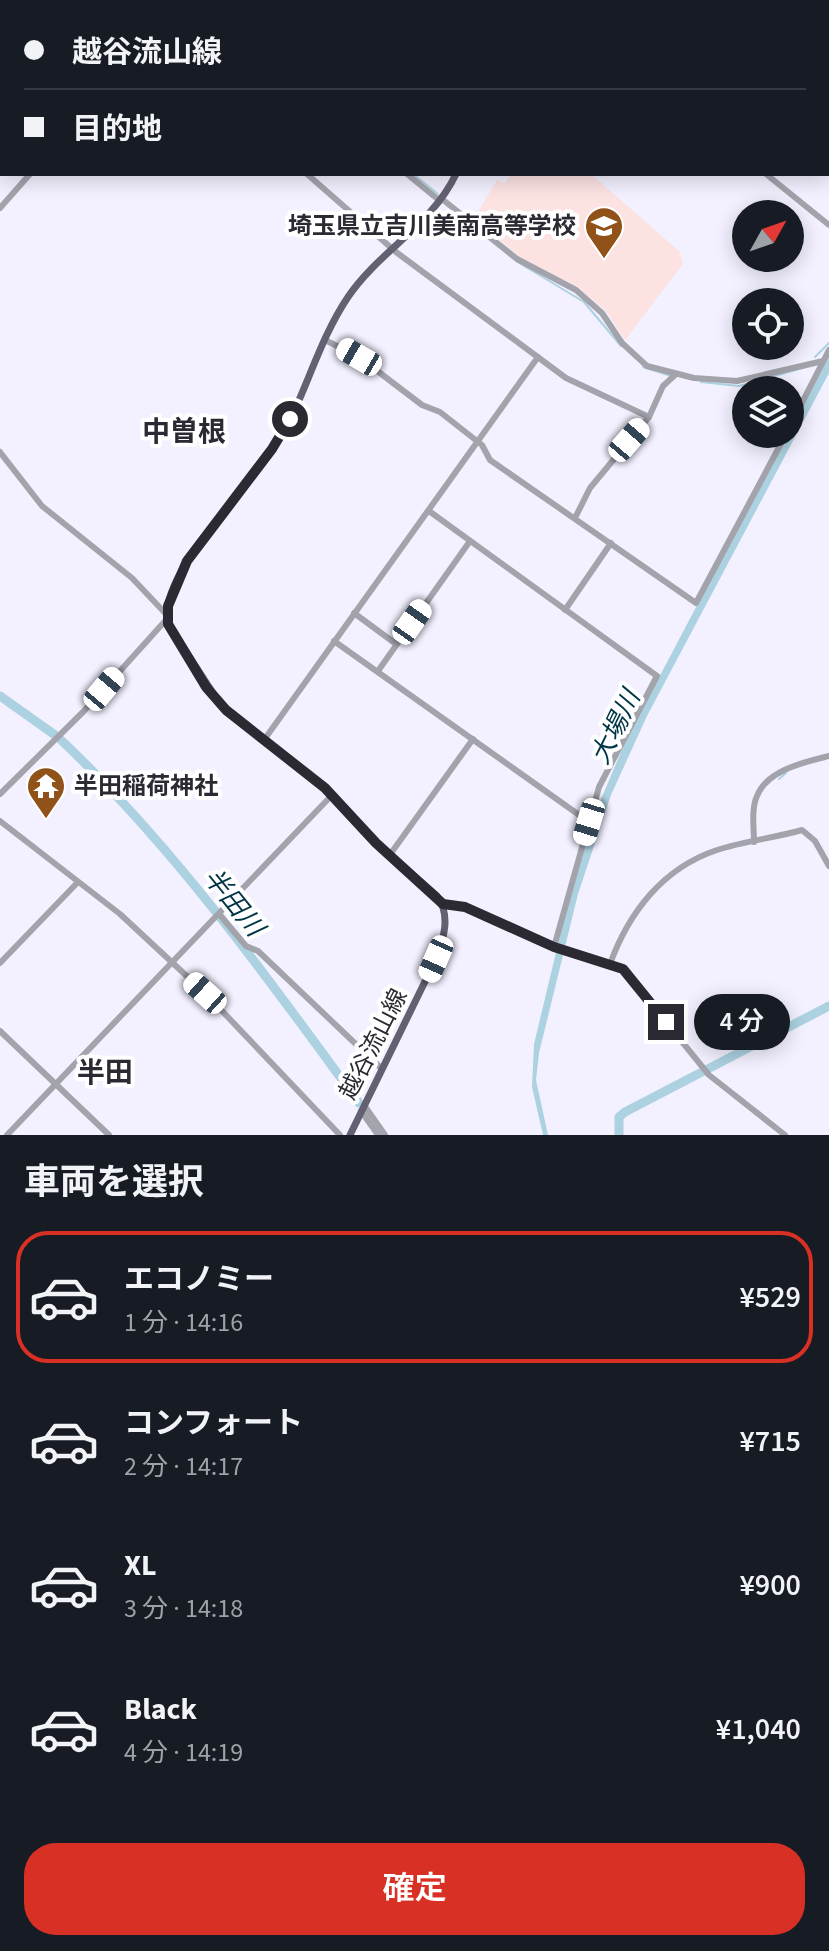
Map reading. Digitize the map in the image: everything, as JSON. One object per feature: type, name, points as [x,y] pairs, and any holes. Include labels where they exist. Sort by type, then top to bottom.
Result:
[{"type":"main road","points":[[443,904],[389,856],[332,795],[215,698],[166,617],[187,561],[286,426],[348,296],[441,200],[455,176]]},
{"type":"main road","name":"越谷流山線","points":[[350,1135],[439,952],[445,923],[443,904]]},
{"type":"street","points":[[0,208],[28,176]]},
{"type":"street","points":[[309,176],[392,248],[570,381],[649,417]]},
{"type":"street","points":[[410,176],[517,259],[576,290],[602,313],[612,332],[647,366],[673,376],[737,381],[827,356]]},
{"type":"street","points":[[768,176],[829,225]]},
{"type":"street","points":[[325,340],[359,357],[422,405],[440,412],[478,441],[490,460],[696,603],[779,448]]},
{"type":"street","points":[[804,400],[827,356]]},
{"type":"street","points":[[264,740],[538,357]]},
{"type":"street","points":[[575,518],[590,488],[649,417],[663,386],[673,376]]},
{"type":"street","points":[[0,452],[42,506],[132,578],[166,617],[63,733],[0,794]]},
{"type":"street","points":[[429,511],[657,676],[599,787],[555,948]]},
{"type":"street","points":[[378,671],[470,541]]},
{"type":"street","points":[[565,610],[611,543]]},
{"type":"street","points":[[354,613],[396,644]]},
{"type":"street","points":[[334,641],[589,822]]},
{"type":"street","points":[[389,856],[473,739]]},
{"type":"street","points":[[754,842],[756,798],[761,790],[791,767],[829,756]]},
{"type":"street","points":[[7,1135],[332,795]]},
{"type":"street","points":[[0,821],[120,914],[228,1016],[340,1135]]},
{"type":"street","points":[[610,964],[626,927],[659,884],[703,855],[802,830],[815,841],[829,866]]},
{"type":"street","points":[[0,963],[78,882]]},
{"type":"street","points":[[443,904],[465,907],[555,948],[623,969],[705,1070],[785,1135]]},
{"type":"street","points":[[218,915],[246,946],[258,951],[382,1069]]},
{"type":"street","points":[[0,1031],[109,1135]]},
{"type":"street","points":[[363,1108],[378,1135]]},
{"type":"street","points":[[363,1108],[385,1135]]},
{"type":"shaded area","name":"埼玉県立吉川美南高等学校","points":[[510,176],[593,176],[680,252],[683,264],[625,340],[606,311],[578,287],[520,257],[474,218],[497,180],[505,183]]},
{"type":"water","points":[[829,355],[829,373],[804,420],[804,402]]},
{"type":"water","points":[[780,448],[789,448],[647,716],[611,795],[578,894],[539,1053],[536,1080],[548,1135],[543,1135],[532,1087],[534,1044],[577,865],[626,740]]},
{"type":"waterway","points":[[416,176],[438,194]]},
{"type":"waterway","points":[[516,261],[584,302],[621,346]]},
{"type":"waterway","points":[[815,357],[829,343]]},
{"type":"waterway","points":[[701,382],[739,386],[810,366]]},
{"type":"waterway","points":[[643,367],[671,376]]},
{"type":"waterway","name":"半田川","points":[[0,696],[55,735]]},
{"type":"waterway","name":"半田川","points":[[61,740],[103,781],[181,869],[255,961],[359,1103]]},
{"type":"waterway","points":[[779,779],[786,773]]},
{"type":"waterway","points":[[619,1135],[619,1117],[625,1112],[829,1006]]},
{"type":"place","name":"埼玉県立吉川美南高等学校","points":[[604,260]]},
{"type":"place","name":"半田稲荷神社","points":[[46,820]]},
{"type":"district","name":"中曽根","points":[[184,431]]},
{"type":"district","name":"半田","points":[[105,1072]]},
{"type":"route","points":[[290,419],[272,449],[187,561],[168,606],[166,620],[206,687],[226,710],[325,788],[389,856],[432,891],[443,904],[454,903],[554,947],[623,969],[666,1022]]},
{"type":"water label","name":"大場川","points":[[615,727]]}]
